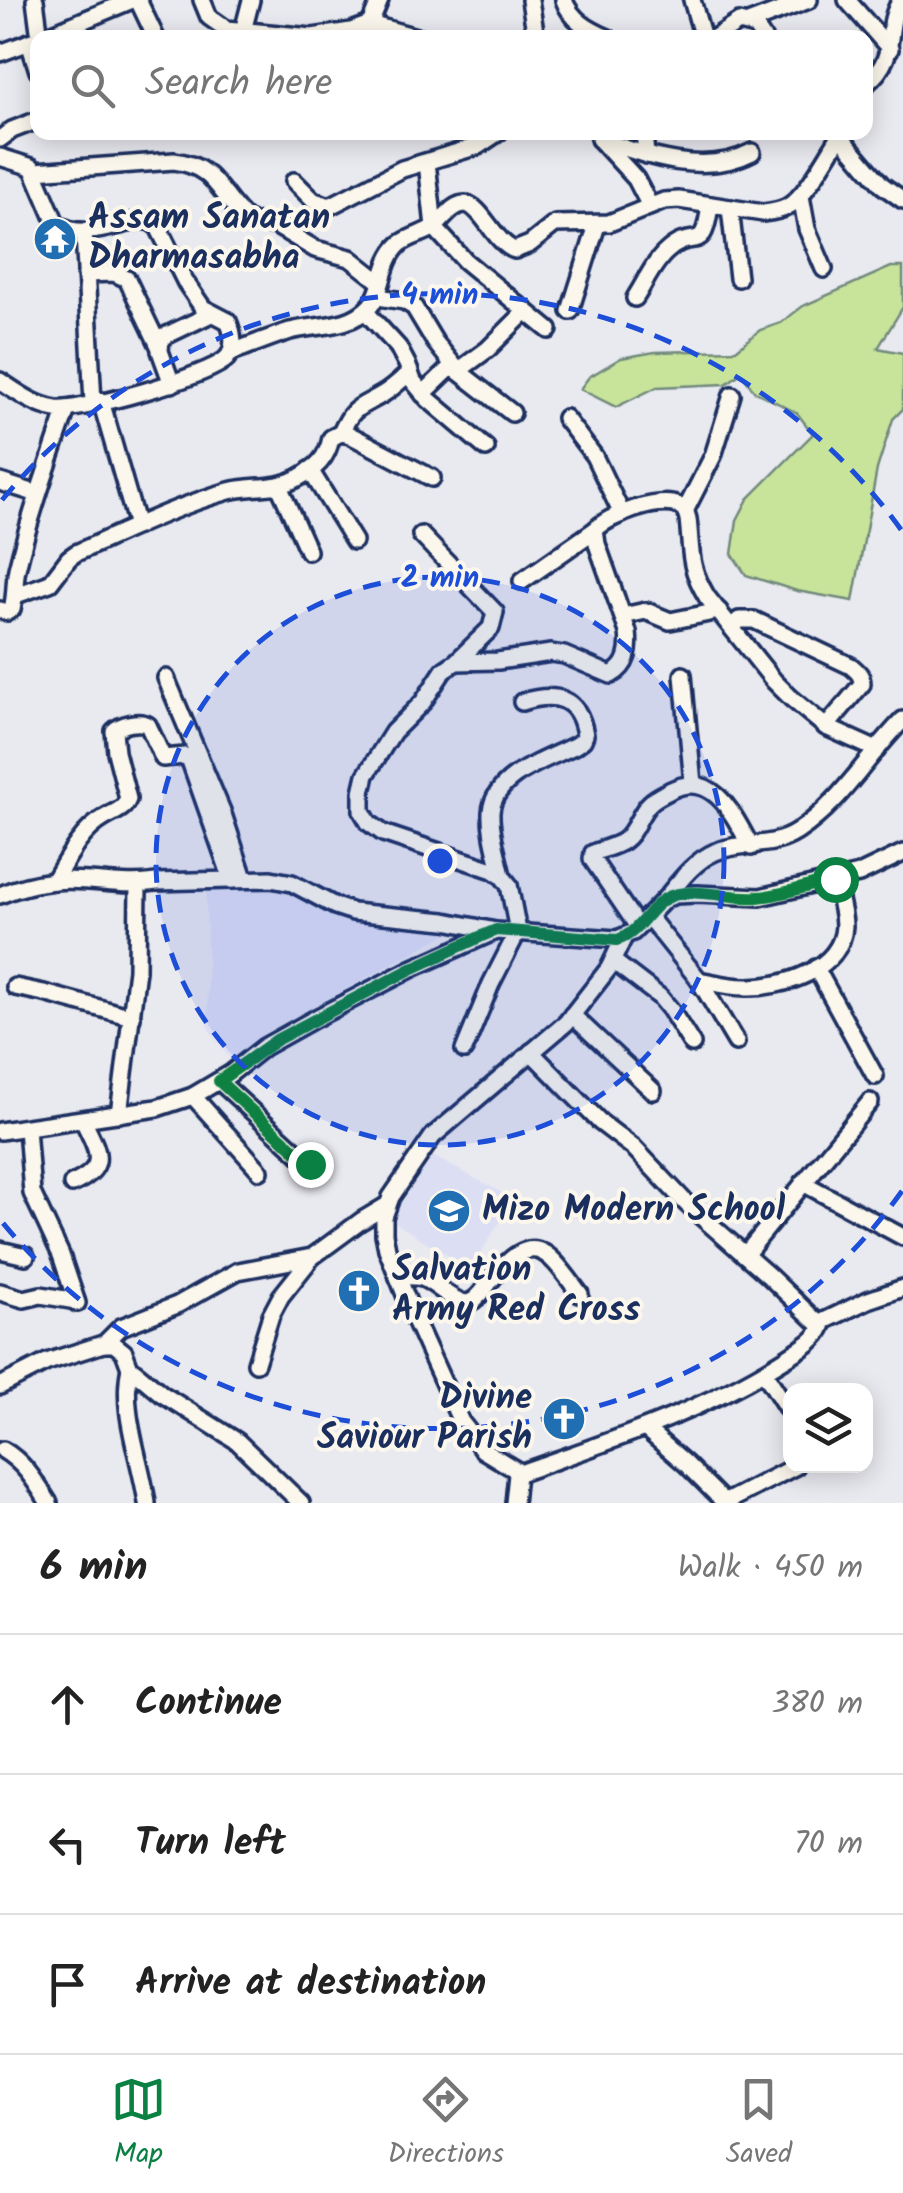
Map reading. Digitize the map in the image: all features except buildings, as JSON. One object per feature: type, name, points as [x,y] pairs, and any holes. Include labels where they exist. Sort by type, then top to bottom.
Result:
[{"type":"street","points":[[36,0],[37,30]]},
{"type":"street","points":[[84,0],[92,16]]},
{"type":"street","points":[[59,30],[135,0],[152,30]]},
{"type":"street","points":[[202,0],[217,24],[243,30],[251,0]]},
{"type":"street","points":[[370,24],[380,0]]},
{"type":"street","points":[[530,0],[535,30]]},
{"type":"street","points":[[564,0],[574,17],[591,30]]},
{"type":"street","points":[[692,0],[700,30]]},
{"type":"street","points":[[847,0],[890,48]]},
{"type":"street","points":[[873,78],[890,48],[893,14],[901,0]]},
{"type":"street","points":[[726,30],[801,1]]},
{"type":"street","points":[[748,22],[758,30]]},
{"type":"street","points":[[354,30],[370,24],[391,30]]},
{"type":"street","points":[[0,53],[30,42]]},
{"type":"street","points":[[0,140],[30,123]]},
{"type":"street","points":[[294,181],[314,201],[330,206],[402,169],[487,140]]},
{"type":"street","points":[[599,140],[636,179],[650,206]]},
{"type":"street","points":[[606,140],[665,160],[709,164],[752,152]]},
{"type":"street","points":[[645,140],[646,155]]},
{"type":"street","points":[[824,269],[802,206],[840,140]]},
{"type":"street","points":[[845,140],[882,184],[903,200]]},
{"type":"street","points":[[0,158],[27,164],[35,171],[38,186],[62,228],[84,232],[142,220],[151,222],[203,308],[231,325],[232,352]]},
{"type":"street","points":[[35,171],[187,162],[209,174],[246,218],[275,226],[315,249],[350,258],[379,289],[414,307],[456,368],[512,413]]},
{"type":"street","points":[[427,162],[434,227],[466,261],[549,330]]},
{"type":"street","points":[[0,381],[37,404],[67,409],[172,384],[218,365],[232,352],[294,330],[343,323],[365,311],[400,244],[434,227],[462,204],[471,206],[499,241],[515,250],[530,244],[555,224],[609,223],[650,206],[679,200],[764,213],[802,206]]},
{"type":"street","points":[[636,298],[670,248],[702,237],[710,205]]},
{"type":"street","points":[[730,208],[738,278]]},
{"type":"street","points":[[570,312],[597,225]]},
{"type":"street","points":[[84,232],[97,402],[137,526]]},
{"type":"street","points":[[86,274],[114,273],[127,280],[159,346],[172,384]]},
{"type":"street","points":[[365,311],[398,347],[423,394],[486,448]]},
{"type":"street","points":[[423,394],[488,349],[526,311]]},
{"type":"street","points":[[159,346],[167,334],[211,314]]},
{"type":"street","points":[[16,595],[50,583],[76,553],[137,526],[229,492],[278,486],[298,478],[328,454],[331,438],[341,433],[356,408],[389,390],[410,372]]},
{"type":"street","points":[[685,511],[713,456],[732,394]]},
{"type":"street","points":[[0,610],[12,609],[15,576],[67,409]]},
{"type":"street","points":[[565,418],[594,456],[622,514]]},
{"type":"street","points":[[341,433],[432,478]]},
{"type":"street","points":[[310,470],[354,540]]},
{"type":"street","points":[[0,482],[38,494]]},
{"type":"street","points":[[278,486],[308,551]]},
{"type":"street","points":[[522,581],[606,520],[656,504],[679,506],[688,519],[692,568],[718,612],[774,681],[826,726],[877,750]]},
{"type":"street","points":[[456,662],[498,661],[550,653],[564,655],[598,672],[611,675],[618,671],[627,659],[629,646],[595,530]]},
{"type":"street","points":[[420,535],[495,612],[492,628],[444,670],[423,702],[402,720],[375,757],[366,775],[362,811],[369,823],[383,833],[492,870],[510,885],[518,932],[464,1050]]},
{"type":"street","points":[[623,616],[646,612],[670,621],[718,612]]},
{"type":"street","points":[[732,628],[739,620],[754,620],[858,672],[862,684],[826,726]]},
{"type":"street","points":[[683,675],[693,784]]},
{"type":"street","points":[[166,678],[222,811],[238,879]]},
{"type":"street","points":[[502,876],[492,824],[493,803],[499,792],[519,773],[576,745],[585,735],[578,713],[560,698],[539,696],[522,702]]},
{"type":"street","points":[[514,1503],[516,1470],[483,1450],[461,1422],[398,1277],[384,1234],[386,1206],[433,1136],[572,1015],[613,961],[622,938],[643,922],[688,872],[714,852],[778,842],[817,818],[903,720]]},
{"type":"street","points":[[54,881],[87,832],[127,804],[114,731],[141,722],[148,725],[163,758],[189,758],[238,879]]},
{"type":"street","points":[[736,1042],[699,980],[643,922],[592,860],[593,853],[624,840],[654,800],[680,786],[693,784],[714,794],[728,807],[751,846]]},
{"type":"street","points":[[664,899],[697,894],[760,897],[859,874],[896,857],[903,871]]},
{"type":"street","points":[[0,895],[54,881],[138,885],[271,879],[292,883],[353,912],[496,930],[622,938]]},
{"type":"street","points":[[699,980],[758,986],[794,978],[816,968],[833,955],[841,940],[844,925],[835,879]]},
{"type":"street","points":[[119,1114],[136,970],[138,885]]},
{"type":"street","points":[[0,1130],[157,1108],[193,1096],[264,1047],[316,1018],[496,930]]},
{"type":"street","points":[[613,961],[660,998],[692,1044]]},
{"type":"street","points":[[816,968],[875,1076]]},
{"type":"street","points":[[15,987],[132,1018]]},
{"type":"street","points":[[572,1015],[653,1090]]},
{"type":"street","points":[[517,1474],[698,1407],[764,1372],[821,1332],[820,1324],[687,1204],[634,1148],[600,1122],[532,1052]]},
{"type":"street","points":[[219,1081],[310,1164]]},
{"type":"street","points":[[193,1096],[260,1171]]},
{"type":"street","points":[[745,1255],[870,1102]]},
{"type":"street","points":[[72,1184],[85,1179],[98,1162],[99,1154],[83,1120]]},
{"type":"street","points":[[0,1292],[24,1299],[41,1295],[76,1302],[60,1254],[32,1193],[26,1128]]},
{"type":"street","points":[[804,1183],[903,1238]]},
{"type":"street","points":[[256,1363],[271,1314],[312,1256],[386,1206]]},
{"type":"street","points":[[398,1277],[426,1279],[452,1297],[469,1303],[503,1266],[536,1249],[552,1257],[580,1294]]},
{"type":"street","points":[[0,1250],[26,1256]]},
{"type":"street","points":[[104,1344],[121,1326],[167,1310],[238,1271],[312,1256]]},
{"type":"street","points":[[820,1324],[856,1305],[903,1288]]},
{"type":"street","points":[[0,1386],[47,1362],[104,1344],[120,1347],[130,1368],[162,1394],[225,1431],[301,1503]]},
{"type":"street","points":[[130,1368],[128,1405],[147,1503]]},
{"type":"street","points":[[764,1372],[783,1402]]},
{"type":"street","points":[[646,1429],[725,1503],[783,1473]]},
{"type":"street","points":[[3,1450],[27,1470],[50,1503]]},
{"type":"shaded area","points":[[290,887],[331,913],[457,928],[260,1036],[231,1060],[208,1028],[206,888]]},
{"type":"shaded area","name":"Mizo Modern School","points":[[429,1154],[514,1199],[471,1269],[387,1218]]},
{"type":"green space","points":[[891,267],[903,267],[903,307],[878,348],[903,353],[903,409],[893,419],[877,469],[853,601],[797,591],[746,575],[732,554],[737,520],[748,499],[813,434],[797,413],[754,391],[741,373],[726,384],[657,387],[616,407],[580,389],[589,377],[621,358],[655,352],[736,350],[760,330],[781,323],[803,306]]},
{"type":"place","name":"Assam Sanatan Dharmasabha","points":[[55,239]]},
{"type":"place","name":"Mizo Modern School","points":[[449,1211]]},
{"type":"place","name":"Salvation Army Red Cross","points":[[359,1291]]},
{"type":"place","name":"Divine Saviour Parish","points":[[564,1419]]},
{"type":"route","points":[[310,1164],[219,1081],[264,1047],[316,1018],[496,930],[617,940],[633,932],[664,899],[675,895],[760,897],[835,879]]}]
